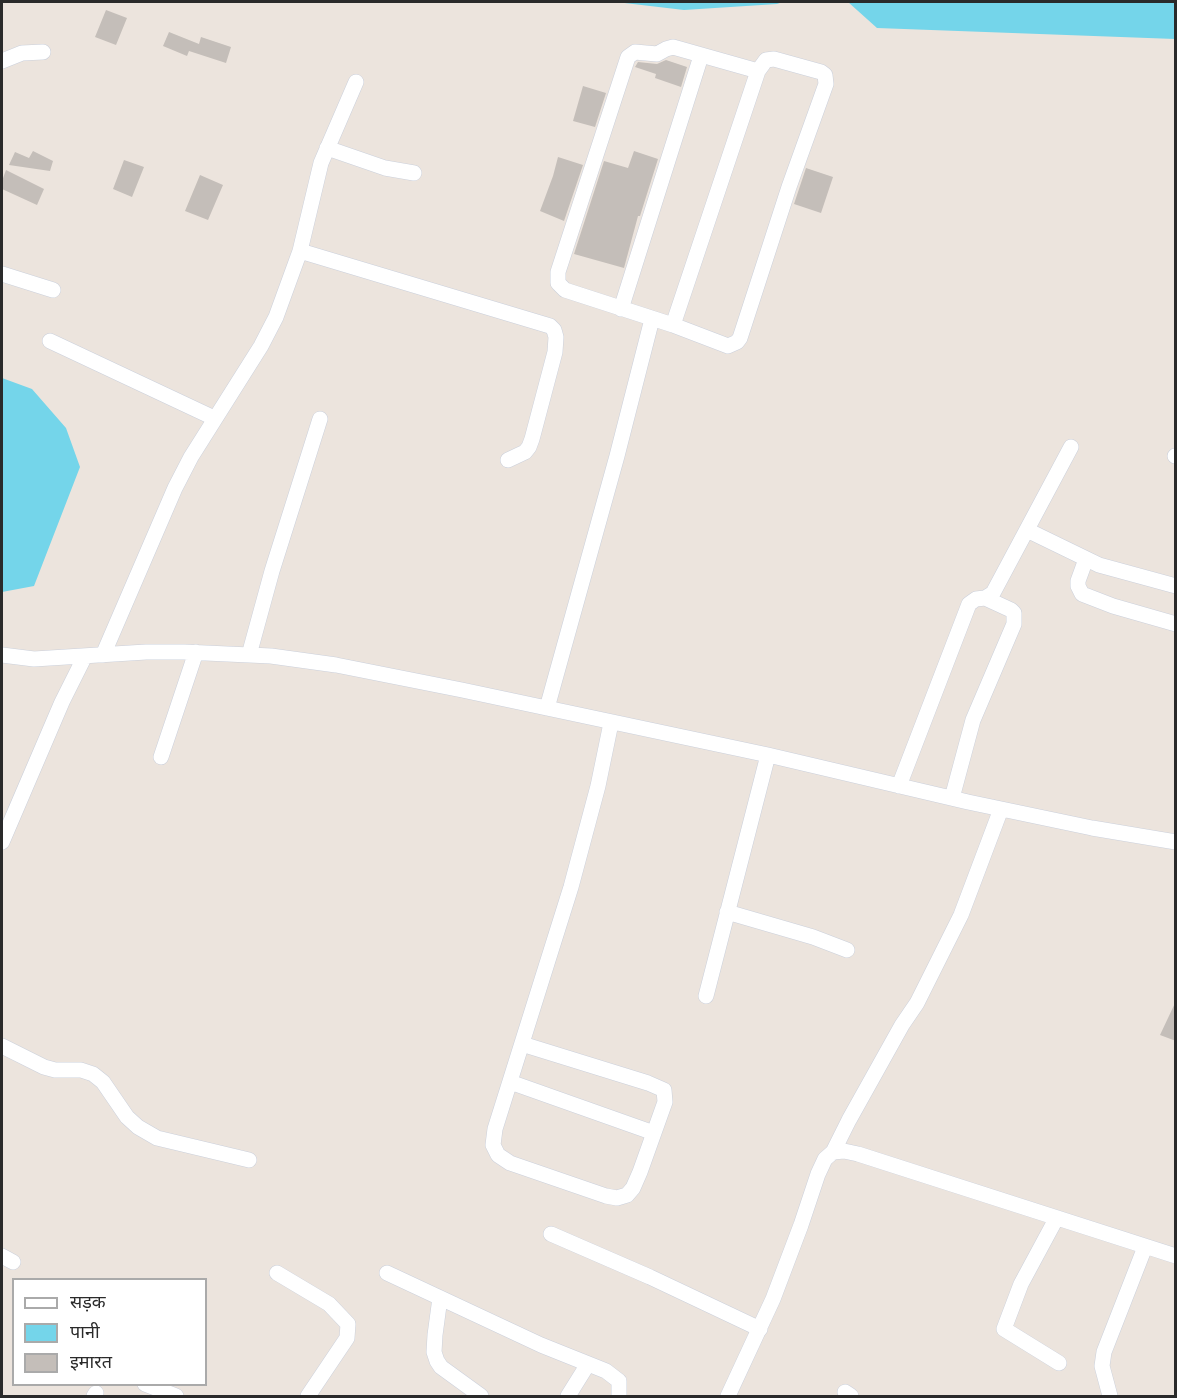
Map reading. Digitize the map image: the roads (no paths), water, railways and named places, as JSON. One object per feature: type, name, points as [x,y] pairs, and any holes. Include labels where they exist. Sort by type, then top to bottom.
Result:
[{"type":"street","points":[[673,325],[758,71],[766,60],[783,62],[821,72],[826,79],[825,90],[789,187],[737,342],[733,345],[723,345],[673,325],[564,290],[558,283],[558,272],[628,57],[635,52],[657,54],[673,47],[758,71]]},
{"type":"street","points":[[2,61],[22,53],[43,52]]},
{"type":"street","points":[[621,309],[701,56]]},
{"type":"street","points":[[103,655],[175,488],[214,418],[261,346],[287,290],[300,251],[313,191],[327,148],[356,82]]},
{"type":"street","points":[[327,148],[385,168],[414,173]]},
{"type":"street","points":[[300,251],[550,326],[554,330],[555,352],[532,439],[525,452],[508,460]]},
{"type":"street","points":[[2,274],[53,290]]},
{"type":"street","points":[[547,708],[617,456],[652,319]]},
{"type":"street","points":[[50,341],[214,418]]},
{"type":"street","points":[[249,655],[272,571],[320,419]]},
{"type":"street","points":[[899,786],[969,604],[993,593],[1071,447]]},
{"type":"street","points":[[1027,530],[1099,565],[1176,586]]},
{"type":"street","points":[[1086,559],[1078,581],[1082,594],[1113,606],[1176,624]]},
{"type":"street","points":[[952,798],[973,720],[1014,624],[1014,614],[1011,610],[985,598]]},
{"type":"street","points":[[2,655],[34,659],[146,652],[196,652],[249,655],[336,665],[768,755],[1001,809],[1092,828],[1176,842]]},
{"type":"street","points":[[161,757],[196,652]]},
{"type":"street","points":[[2,842],[65,695],[85,656]]},
{"type":"street","points":[[522,1044],[664,1090],[666,1102],[640,1172],[627,1195],[617,1198],[606,1196],[510,1163],[498,1155],[494,1145],[495,1130],[571,887],[598,786],[611,723]]},
{"type":"street","points":[[706,996],[768,755]]},
{"type":"street","points":[[728,1396],[760,1329],[801,1225],[818,1174],[825,1159],[833,1152],[902,1025],[917,1003],[961,915],[1001,809]]},
{"type":"street","points":[[728,912],[813,937],[847,951]]},
{"type":"street","points":[[2,1046],[44,1067],[55,1070],[81,1070],[93,1074],[103,1082],[127,1117],[138,1127],[157,1138],[249,1160]]},
{"type":"street","points":[[510,1082],[654,1133]]},
{"type":"street","points":[[833,1152],[844,1151],[858,1154],[1176,1256]]},
{"type":"street","points":[[1056,1219],[1021,1284],[1004,1329],[1059,1364]]},
{"type":"street","points":[[550,1234],[650,1277],[760,1329]]},
{"type":"street","points":[[1110,1396],[1102,1366],[1104,1352],[1145,1247]]},
{"type":"street","points":[[277,1273],[329,1304],[348,1324],[348,1338],[308,1396]]},
{"type":"street","points":[[387,1273],[541,1345],[606,1371],[619,1381],[619,1396]]},
{"type":"street","points":[[440,1298],[434,1352],[437,1361],[441,1367],[476,1395]]},
{"type":"street","points":[[568,1396],[588,1364]]},
{"type":"street","points":[[150,1386],[176,1396]]},
{"type":"water","points":[[616,2],[783,2],[684,10]]},
{"type":"water","points":[[848,2],[1175,2],[1175,39],[877,28]]},
{"type":"water","points":[[2,378],[32,389],[66,428],[80,467],[34,586],[2,592]]}]
